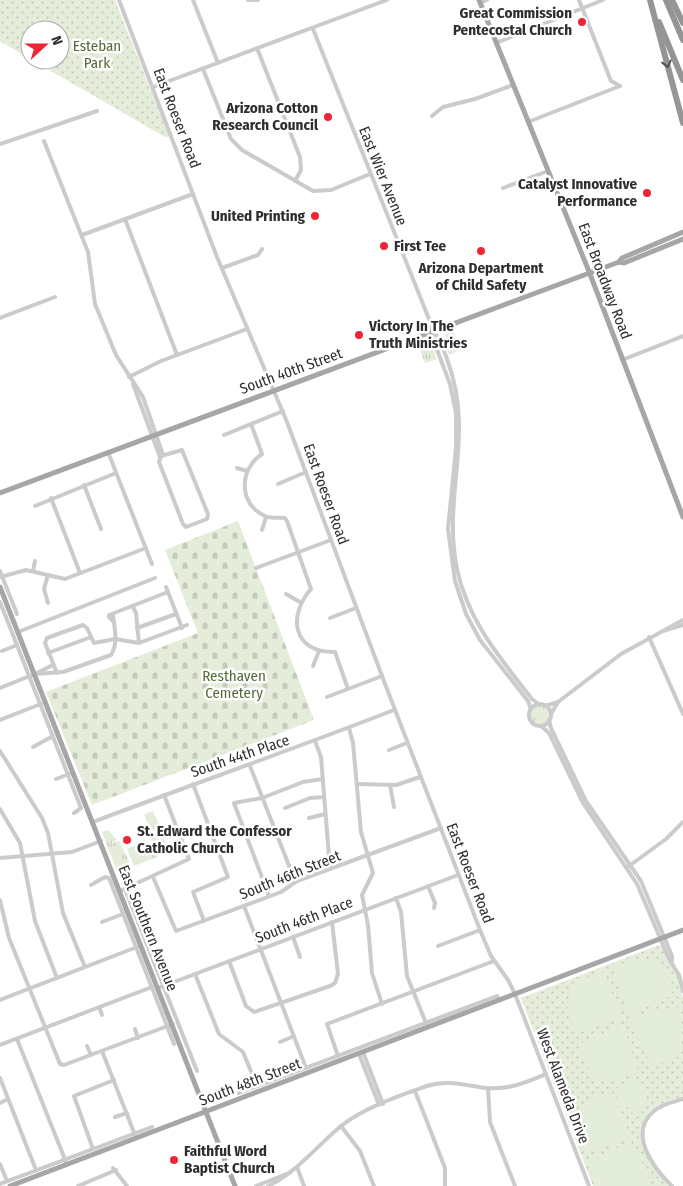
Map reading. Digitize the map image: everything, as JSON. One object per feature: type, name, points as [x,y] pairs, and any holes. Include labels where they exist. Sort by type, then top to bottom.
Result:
[{"type":"highway","points":[[650,0],[683,80]]},
{"type":"highway","points":[[650,0],[683,124]]},
{"type":"highway","points":[[666,0],[683,40]]},
{"type":"highway","points":[[672,0],[683,23]]},
{"type":"main road","name":"East Broadway Road","points":[[479,2],[590,274],[683,517]]},
{"type":"main road","name":"South 40th Street","points":[[0,493],[590,274],[683,232]]},
{"type":"main road","name":"South 40th Street","points":[[619,262],[624,263],[683,239]]},
{"type":"main road","name":"East Southern Avenue","points":[[0,587],[70,773],[122,890],[139,947],[161,987],[170,1026],[207,1111],[235,1186]]},
{"type":"main road","name":"South 48th Street","points":[[8,1184],[207,1111],[339,1058],[361,1053],[427,1025],[515,994],[683,930]]},
{"type":"street","name":"East Roeser Road","points":[[119,0],[222,268],[283,411],[394,710],[480,930],[494,961],[508,980],[515,994]]},
{"type":"street","points":[[194,0],[218,63]]},
{"type":"street","points":[[248,0],[258,0]]},
{"type":"street","points":[[153,87],[387,0]]},
{"type":"street","points":[[479,2],[487,0]]},
{"type":"street","points":[[528,122],[620,86],[611,81],[579,0]]},
{"type":"street","points":[[496,43],[603,0]]},
{"type":"street","name":"East Wier Avenue","points":[[313,29],[433,331]]},
{"type":"street","points":[[257,48],[300,157],[301,170],[295,181]]},
{"type":"street","points":[[203,69],[232,140],[242,150],[295,181],[320,192],[331,190],[370,174]]},
{"type":"street","points":[[432,116],[443,107],[475,99],[513,85]]},
{"type":"street","points":[[0,144],[98,111]]},
{"type":"street","points":[[44,142],[88,252],[95,304],[116,355],[143,397],[160,457],[184,526],[204,521],[208,517],[182,450],[160,457]]},
{"type":"street","points":[[503,188],[548,171]]},
{"type":"street","points":[[82,235],[193,194]]},
{"type":"street","points":[[125,219],[177,355]]},
{"type":"street","points":[[222,268],[258,255],[262,249]]},
{"type":"street","points":[[0,318],[55,297]]},
{"type":"street","points":[[129,377],[148,366],[247,329]]},
{"type":"street","points":[[433,331],[438,337],[449,366],[460,410],[460,448],[453,520],[455,557],[462,587],[471,611],[493,650],[532,699],[543,705],[551,714]]},
{"type":"street","points":[[433,331],[433,339],[452,390],[456,413],[456,448],[448,529],[456,582],[466,614],[480,640],[528,701],[531,709],[531,721],[547,731],[582,803],[629,866]]},
{"type":"street","points":[[622,360],[683,336]]},
{"type":"street","points":[[224,435],[283,411]]},
{"type":"street","points":[[251,424],[262,454],[254,459],[246,471],[245,492],[250,504],[266,517],[285,518],[311,589],[300,602],[296,621],[299,632],[305,642],[319,651],[335,652],[348,689]]},
{"type":"street","points":[[108,452],[152,564]]},
{"type":"street","points":[[237,468],[246,471]]},
{"type":"street","points":[[278,484],[306,472]]},
{"type":"street","points":[[35,506],[50,498],[116,473]]},
{"type":"street","points":[[84,485],[101,529]]},
{"type":"street","points":[[50,498],[80,573]]},
{"type":"street","points":[[262,530],[266,517]]},
{"type":"street","points":[[256,568],[331,540]]},
{"type":"street","points":[[1,577],[19,571],[33,571],[65,579],[146,548]]},
{"type":"street","points":[[33,571],[35,561]]},
{"type":"street","points":[[0,571],[17,614]]},
{"type":"street","points":[[48,575],[44,589],[48,603]]},
{"type":"street","points":[[18,632],[155,578]]},
{"type":"street","points":[[166,587],[182,628]]},
{"type":"street","points":[[45,672],[57,673],[111,655],[115,648],[116,639],[111,615],[168,592]]},
{"type":"street","points":[[286,594],[300,602]]},
{"type":"street","name":"East Southern Avenue","points":[[0,602],[2,613],[32,675]]},
{"type":"street","points":[[133,607],[136,612],[138,643]]},
{"type":"street","points":[[330,618],[356,608]]},
{"type":"street","points":[[137,628],[176,614]]},
{"type":"street","points":[[541,726],[549,720],[558,702],[604,666],[649,637],[683,620]]},
{"type":"street","points":[[57,673],[44,641],[82,626],[86,626],[94,643],[116,639],[138,643],[187,625]]},
{"type":"street","points":[[663,631],[683,625]]},
{"type":"street","points":[[48,653],[91,637]]},
{"type":"street","points":[[649,637],[683,714]]},
{"type":"street","points":[[2,651],[17,645]]},
{"type":"street","points":[[313,666],[319,651]]},
{"type":"street","points":[[0,688],[54,667]]},
{"type":"street","points":[[32,675],[45,672],[54,667]]},
{"type":"street","points":[[327,697],[382,676]]},
{"type":"street","points":[[531,709],[558,702]]},
{"type":"street","points":[[0,720],[43,704]]},
{"type":"street","name":"East Southern Avenue","points":[[43,704],[53,736],[70,773],[81,808],[74,813]]},
{"type":"street","name":"South 44th Place","points":[[93,822],[193,784],[250,766],[394,710]]},
{"type":"street","points":[[549,720],[568,765],[598,821],[646,890],[662,938],[680,978],[683,991]]},
{"type":"street","points":[[348,728],[353,743],[361,832],[373,873],[362,896],[372,973],[382,1004]]},
{"type":"street","points":[[33,747],[36,743],[53,736]]},
{"type":"street","points":[[315,741],[321,757],[330,869]]},
{"type":"street","points":[[389,750],[407,743]]},
{"type":"street","points":[[554,745],[568,765]]},
{"type":"street","points":[[0,751],[42,818],[54,854],[63,913],[85,967]]},
{"type":"street","points":[[250,766],[295,881]]},
{"type":"street","points":[[56,779],[70,773]]},
{"type":"street","points":[[357,784],[390,785],[420,777]]},
{"type":"street","points":[[269,896],[234,804],[262,798],[304,782],[322,779]]},
{"type":"street","points":[[193,784],[228,878],[193,892],[204,921]]},
{"type":"street","points":[[390,785],[394,807]]},
{"type":"street","points":[[122,890],[189,859],[164,795]]},
{"type":"street","points":[[285,808],[310,798],[324,797]]},
{"type":"street","points":[[0,809],[14,830],[23,856],[35,921],[57,978]]},
{"type":"street","points":[[309,818],[325,814]]},
{"type":"street","points":[[629,866],[674,832],[683,822]]},
{"type":"street","name":"South 46th Street","points":[[153,877],[176,931],[281,892],[295,881],[440,828]]},
{"type":"street","points":[[0,858],[72,852],[101,841]]},
{"type":"street","name":"South 46th Place","points":[[161,987],[458,874]]},
{"type":"street","name":"East Southern Avenue","points":[[91,885],[108,876],[139,947],[152,987],[170,1026],[174,1044]]},
{"type":"street","points":[[428,886],[435,903],[434,908]]},
{"type":"street","name":"East Southern Avenue","points":[[122,890],[197,1071]]},
{"type":"street","points":[[396,898],[401,912],[408,976],[427,1025]]},
{"type":"street","points":[[0,900],[9,938],[60,1064],[64,1065],[170,1026]]},
{"type":"street","points":[[244,906],[306,1068]]},
{"type":"street","points":[[102,922],[123,914]]},
{"type":"street","points":[[229,961],[246,1006],[251,1011],[257,1012],[281,1003],[335,982],[338,974],[332,922]]},
{"type":"street","points":[[438,946],[480,930]]},
{"type":"street","points":[[293,937],[300,957]]},
{"type":"street","points":[[0,998],[139,947]]},
{"type":"street","points":[[339,1058],[327,1024],[494,961]]},
{"type":"street","points":[[196,974],[219,1034],[241,1048],[258,1089]]},
{"type":"street","points":[[0,1046],[152,987]]},
{"type":"street","name":"West Alameda Drive","points":[[515,994],[589,1186]]},
{"type":"street","points":[[99,1007],[102,1015]]},
{"type":"street","name":"South 48th Street","points":[[239,1093],[258,1089],[306,1068],[339,1058],[427,1025]]},
{"type":"street","points":[[135,1029],[138,1038]]},
{"type":"street","points":[[280,1042],[294,1036]]},
{"type":"street","points":[[17,1039],[66,1162]]},
{"type":"street","points":[[87,1046],[91,1055]]},
{"type":"street","points":[[102,1051],[135,1136]]},
{"type":"street","points":[[361,1053],[381,1105]]},
{"type":"street","points":[[268,1186],[297,1167],[341,1126],[357,1116],[415,1091],[444,1082],[488,1088],[516,1086],[546,1074]]},
{"type":"street","points":[[0,1078],[36,1170]]},
{"type":"street","points":[[93,1149],[74,1096],[114,1080]]},
{"type":"street","points":[[488,1088],[490,1122],[515,1186]]},
{"type":"street","points":[[415,1091],[445,1168],[445,1186]]},
{"type":"street","points":[[672,1186],[654,1166],[644,1146],[642,1133],[646,1121],[654,1111],[683,1098]]},
{"type":"street","points":[[0,1102],[8,1099]]},
{"type":"street","points":[[115,1117],[127,1113]]},
{"type":"street","points":[[341,1126],[360,1151],[374,1186]]},
{"type":"street","name":"South 48th Street","points":[[0,1184],[8,1184],[36,1170],[66,1162],[93,1149],[135,1136],[152,1127]]},
{"type":"street","points":[[0,1164],[8,1184]]},
{"type":"street","points":[[297,1167],[304,1186]]},
{"type":"street","points":[[78,1186],[115,1169],[128,1186]]},
{"type":"street","points":[[256,1186],[289,1173]]},
{"type":"green space","name":"Esteban Park","points":[[0,0],[115,0],[169,136],[165,137],[49,70],[70,70],[70,20],[20,20],[20,53],[0,41]]},
{"type":"green space","points":[[453,331],[460,350],[449,355],[443,339],[446,334]]},
{"type":"green space","points":[[426,341],[431,344],[437,359],[425,363],[418,344]]},
{"type":"green space","name":"Resthaven Cemetery","points":[[238,521],[314,720],[92,805],[46,692],[198,633],[165,550]]},
{"type":"green space","points":[[540,706],[546,709],[549,715],[546,721],[540,724],[534,721],[531,715],[534,709]]},
{"type":"green space","points":[[153,811],[162,832],[157,835],[155,829],[150,830],[144,814]]},
{"type":"green space","points":[[108,830],[117,840],[109,844],[119,841],[132,867],[118,874],[102,832]]},
{"type":"green space","points":[[162,834],[169,851],[157,856],[151,839]]},
{"type":"green space","points":[[142,843],[147,855],[155,852],[157,857],[134,866],[127,849]]},
{"type":"green space","points":[[659,945],[662,946],[679,979],[683,998],[683,1097],[664,1103],[654,1109],[645,1118],[641,1128],[641,1138],[649,1160],[670,1186],[593,1186],[521,998]]},
{"type":"green space","points":[[642,957],[664,970],[673,995],[632,1014],[627,1012],[614,968]]},
{"type":"green space","points":[[603,972],[622,1015],[620,1019],[577,1032],[567,1008],[571,991],[575,983]]},
{"type":"green space","points":[[678,1007],[682,1031],[680,1056],[652,1067],[630,1024],[639,1016]]},
{"type":"green space","points":[[620,1026],[624,1028],[639,1072],[615,1079],[599,1079],[587,1068],[579,1044]]},
{"type":"green space","points":[[638,1079],[648,1103],[633,1114],[630,1108],[621,1105],[614,1089]]},
{"type":"green space","points":[[611,1091],[629,1133],[628,1138],[585,1154],[576,1129],[576,1113],[587,1102]]},
{"type":"green space","points":[[630,1143],[635,1145],[650,1181],[649,1186],[597,1186],[588,1161]]},
{"type":"place","name":"Great Commission Pentecostal Church","points":[[582,22]]},
{"type":"place","name":"Arizona Cotton Research Council","points":[[328,117]]},
{"type":"place","name":"Catalyst Innovative Performance","points":[[647,193]]},
{"type":"place","name":"United Printing","points":[[315,216]]},
{"type":"place","name":"First Tee","points":[[384,246]]},
{"type":"place","name":"Arizona Department of Child Safety","points":[[481,251]]},
{"type":"place","name":"Victory In The Truth Ministries","points":[[359,335]]},
{"type":"place","name":"St. Edward the Confessor Catholic Church","points":[[127,840]]},
{"type":"place","name":"Faithful Word Baptist Church","points":[[174,1160]]}]
